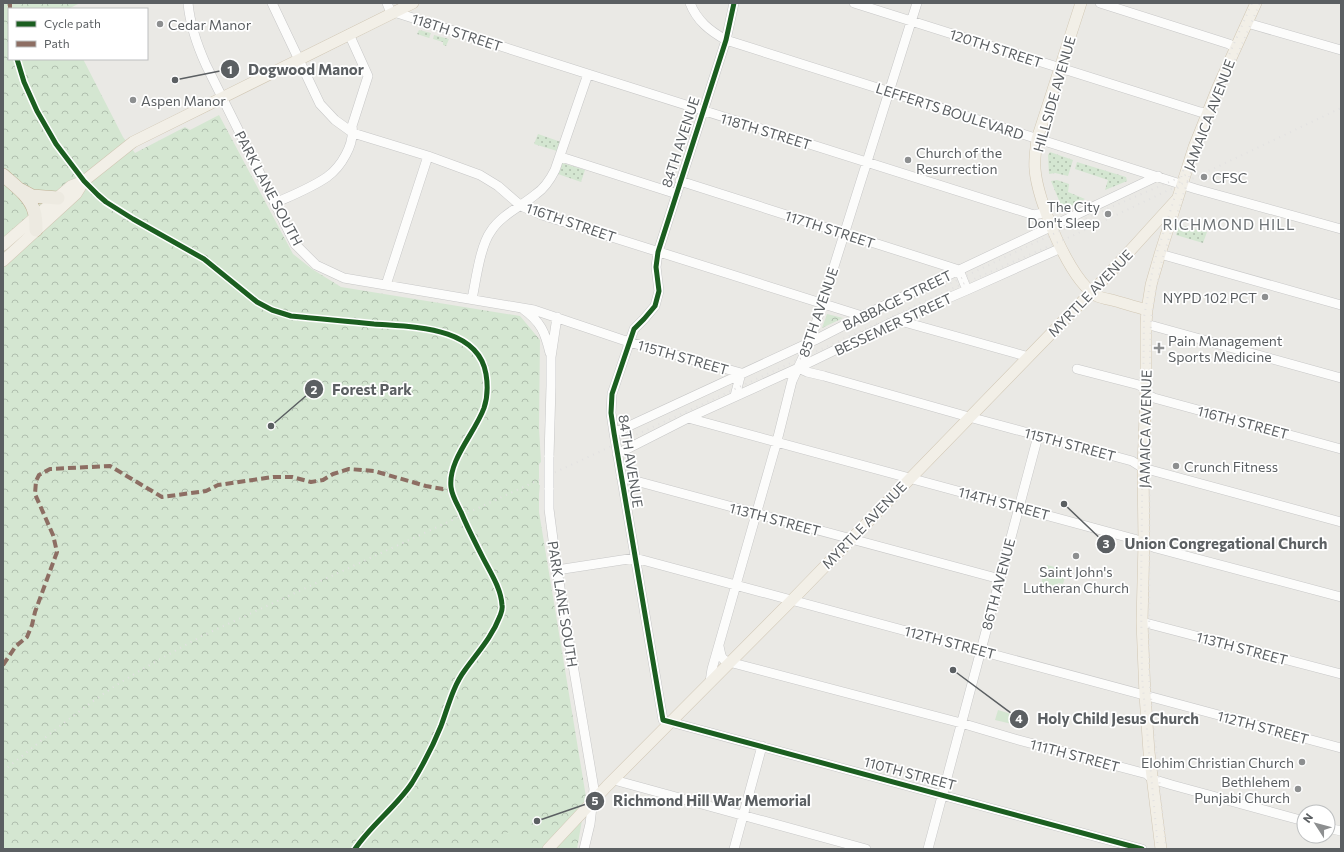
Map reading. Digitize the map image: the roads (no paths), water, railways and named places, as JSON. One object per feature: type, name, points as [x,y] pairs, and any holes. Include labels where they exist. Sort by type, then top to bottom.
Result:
[{"type":"highway","points":[[3,175],[28,200],[34,210],[36,224]]},
{"type":"highway","points":[[17,188],[32,196],[58,198]]},
{"type":"main road","points":[[3,261],[58,198],[71,186],[84,181],[134,142],[349,34],[391,9],[412,3]]},
{"type":"main road","name":"HILLSIDE AVENUE","points":[[1081,3],[1037,139],[1035,170],[1039,193],[1061,248],[1080,280],[1092,291]]},
{"type":"main road","name":"JAMAICA AVENUE","points":[[1161,849],[1152,779],[1145,695],[1142,622],[1147,310],[1151,285],[1194,147],[1256,3]]},
{"type":"main road","points":[[3,245],[36,224],[76,194],[84,181]]},
{"type":"main road","name":"MYRTLE AVENUE","points":[[548,849],[1092,291],[1178,198]]},
{"type":"main road","points":[[1150,229],[1166,233]]},
{"type":"main road","points":[[1092,291],[1097,296],[1147,310]]},
{"type":"street","name":"PARK LANE SOUTH","points":[[188,3],[191,25],[196,43],[222,98],[295,244],[316,265],[344,278],[520,307],[557,317],[551,357],[549,508],[557,570],[594,788],[590,824],[584,849]]},
{"type":"street","name":"116TH STREET","points":[[272,3],[300,59],[320,104],[335,120],[353,133],[428,156],[480,175],[498,186],[521,206],[542,215],[862,316]]},
{"type":"street","name":"LEFFERTS BOULEVARD","points":[[690,3],[694,14],[710,31],[726,40],[1183,184],[1341,229]]},
{"type":"street","name":"84TH AVENUE","points":[[672,722],[663,720],[617,454],[611,414],[612,394],[634,329],[655,306],[659,291],[656,267],[658,252],[726,40],[734,3]]},
{"type":"street","name":"120TH STREET","points":[[854,3],[1200,112],[1208,113]]},
{"type":"street","name":"85TH AVENUE","points":[[710,682],[719,645],[777,441],[792,380],[810,342],[917,3]]},
{"type":"street","points":[[1100,3],[1229,44],[1236,48]]},
{"type":"street","name":"118TH STREET","points":[[391,9],[703,111],[1034,215],[1047,212]]},
{"type":"street","points":[[1247,24],[1341,50]]},
{"type":"street","points":[[275,203],[302,191],[328,176],[343,160],[349,148],[353,133],[352,126],[368,76],[349,34]]},
{"type":"street","points":[[472,299],[482,253],[490,231],[497,222],[537,194],[548,183],[561,157],[588,74]]},
{"type":"street","points":[[386,285],[428,156]]},
{"type":"street","points":[[561,157],[677,194]]},
{"type":"street","name":"BABBAGE STREET","points":[[614,433],[810,342],[1158,176]]},
{"type":"street","name":"117TH STREET","points":[[680,181],[959,270]]},
{"type":"street","name":"BESSEMER STREET","points":[[617,454],[688,418],[798,368],[897,320],[1061,248]]},
{"type":"street","points":[[1160,254],[1341,305]]},
{"type":"street","points":[[959,270],[967,290]]},
{"type":"street","name":"PARK LANE SOUTH","points":[[520,307],[535,318],[544,330],[551,357]]},
{"type":"street","name":"115TH STREET","points":[[557,317],[629,342],[741,373],[734,396]]},
{"type":"street","points":[[897,320],[1029,356]]},
{"type":"street","points":[[1146,324],[1341,378]]},
{"type":"street","name":"115TH STREET","points":[[798,368],[807,372],[969,418],[1132,461],[1144,468],[1341,522]]},
{"type":"street","name":"116TH STREET","points":[[1077,369],[1139,385],[1154,398],[1341,449]]},
{"type":"street","name":"114TH STREET","points":[[688,418],[1019,507],[1144,542],[1156,548],[1341,597]]},
{"type":"street","name":"86TH AVENUE","points":[[928,849],[1038,436]]},
{"type":"street","name":"113TH STREET","points":[[621,477],[1000,579]]},
{"type":"street","name":"112TH STREET","points":[[557,570],[635,558],[1341,748]]},
{"type":"street","name":"113TH STREET","points":[[1142,622],[1341,674]]},
{"type":"street","points":[[719,645],[721,656],[724,660],[729,662]]},
{"type":"street","name":"111TH STREET","points":[[729,662],[1147,774],[1152,779],[1172,786],[1296,819]]},
{"type":"street","name":"110TH STREET","points":[[672,722],[1142,849]]},
{"type":"street","points":[[734,849],[762,746]]},
{"type":"street","points":[[614,780],[866,849]]},
{"type":"railway","points":[[1158,849],[1142,677],[1141,597],[1144,317],[1154,262],[1185,165],[1217,82],[1252,3]]},
{"type":"railway","points":[[1166,849],[1149,677],[1151,319],[1161,264],[1203,135],[1260,3]]},
{"type":"railway","points":[[3,771],[72,717],[115,686],[147,666],[202,636],[942,293],[1072,236],[1341,108]]},
{"type":"railway","points":[[945,286],[1095,214],[1197,170]]},
{"type":"place","name":"Cedar Manor","points":[[160,24]]},
{"type":"place","name":"Dogwood Manor","points":[[175,80]]},
{"type":"place","name":"Aspen Manor","points":[[133,100]]},
{"type":"place","name":"Church of the Resurrection","points":[[908,160]]},
{"type":"place","name":"CFSC","points":[[1204,177]]},
{"type":"place","name":"The City Don't Sleep","points":[[1108,214]]},
{"type":"place","name":"NYPD 102 PCT","points":[[1265,297]]},
{"type":"place","name":"Pain Management Sports Medicine","points":[[1159,348]]},
{"type":"place","name":"Forest Park","points":[[271,426]]},
{"type":"place","name":"Crunch Fitness","points":[[1176,466]]},
{"type":"place","name":"Union Congregational Church","points":[[1064,504]]},
{"type":"place","name":"Saint John's Lutheran Church","points":[[1076,556]]},
{"type":"place","name":"Holy Child Jesus Church","points":[[953,670]]},
{"type":"place","name":"Elohim Christian Church","points":[[1302,762]]},
{"type":"place","name":"Bethlehem Punjabi Church","points":[[1298,789]]},
{"type":"place","name":"Richmond Hill War Memorial","points":[[537,821]]},
{"type":"district","name":"RICHMOND HILL","points":[[1229,224]]}]
